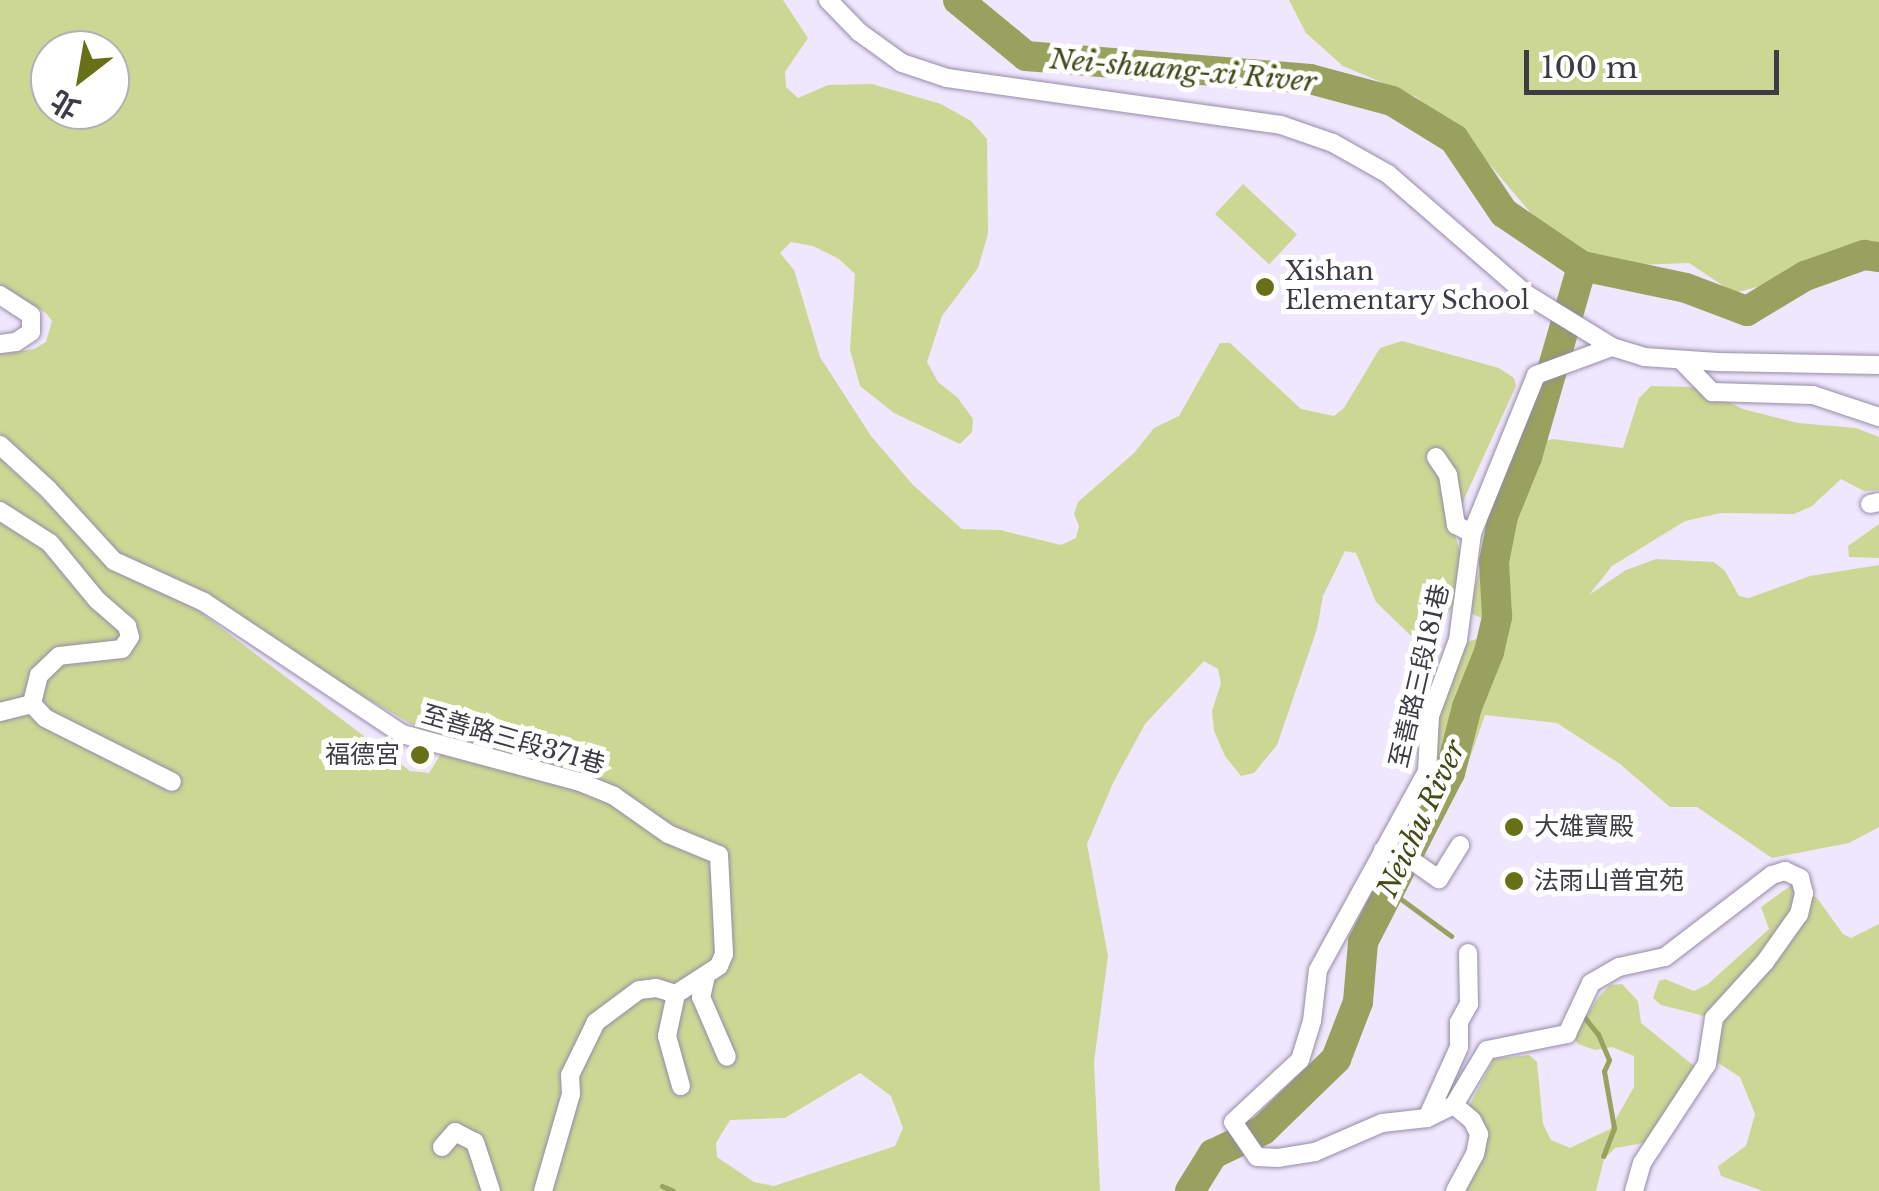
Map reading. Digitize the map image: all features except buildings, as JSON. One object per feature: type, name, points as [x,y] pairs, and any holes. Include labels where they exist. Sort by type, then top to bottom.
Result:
[{"type":"street","points":[[828,0],[859,32],[902,63],[946,78],[1281,125],[1333,143],[1388,174],[1552,313],[1612,346],[1644,357],[1681,360],[1879,365]]},
{"type":"street","points":[[0,296],[32,315],[31,332],[16,342],[0,344]]},
{"type":"street","name":"至善路三段181巷","points":[[1427,1118],[1382,1124],[1315,1152],[1257,1157],[1233,1122],[1300,1060],[1312,1021],[1318,970],[1426,772],[1430,716],[1458,640],[1472,533],[1536,375],[1612,346]]},
{"type":"street","points":[[1681,360],[1712,392],[1813,395],[1879,417]]},
{"type":"street","name":"至善路三段371巷","points":[[0,445],[48,489],[114,561],[204,602],[402,734],[580,782],[614,796],[668,834],[719,855],[724,871],[724,954],[719,966],[706,976]]},
{"type":"street","points":[[1436,458],[1448,475],[1456,525],[1472,533]]},
{"type":"street","points":[[0,511],[50,543],[96,600],[127,626],[130,637],[122,648],[80,652],[50,662],[39,675],[32,704]]},
{"type":"street","points":[[0,712],[32,704]]},
{"type":"street","points":[[32,704],[45,718],[172,782]]},
{"type":"street","points":[[1383,850],[1407,857],[1439,879],[1460,845]]},
{"type":"street","points":[[1427,1118],[1454,1105],[1487,1050],[1567,1034],[1591,983],[1620,967],[1665,957],[1772,875],[1785,872],[1800,878],[1804,893],[1799,914],[1765,962],[1714,1018],[1708,1064],[1642,1163],[1634,1191]]},
{"type":"street","points":[[1427,1118],[1460,1047],[1459,1022],[1469,1004],[1468,953]]},
{"type":"street","points":[[543,1191],[571,1094],[570,1075],[596,1022],[639,990],[676,994],[706,976]]},
{"type":"street","points":[[706,976],[701,998],[726,1057]]},
{"type":"street","points":[[676,994],[667,1036],[681,1086]]},
{"type":"street","points":[[1454,1105],[1472,1120],[1479,1134],[1475,1154],[1455,1191]]},
{"type":"street","points":[[442,1147],[455,1132],[476,1142],[491,1191]]},
{"type":"green space","points":[[0,0],[783,0],[808,38],[785,72],[786,87],[798,98],[828,85],[872,84],[941,104],[971,121],[987,139],[988,234],[978,268],[942,316],[927,362],[938,382],[958,398],[973,419],[972,432],[960,444],[894,413],[860,386],[850,350],[855,274],[839,259],[813,246],[791,242],[780,253],[794,270],[820,357],[871,436],[913,485],[962,529],[1000,530],[1061,545],[1076,538],[1079,526],[1074,514],[1078,502],[1134,453],[1154,428],[1179,416],[1220,343],[1230,343],[1301,409],[1334,416],[1344,408],[1380,348],[1402,341],[1499,368],[1514,378],[1516,386],[1465,497],[1455,534],[1463,564],[1455,602],[1427,637],[1410,635],[1376,602],[1356,553],[1345,551],[1323,596],[1317,629],[1277,745],[1254,773],[1241,776],[1225,756],[1214,731],[1212,711],[1221,683],[1218,669],[1204,661],[1145,724],[1113,783],[1087,844],[1108,956],[1094,1062],[1100,1191],[0,1191],[0,458],[123,574],[195,608],[410,771],[429,773],[441,754],[432,736],[112,550],[48,477],[0,434],[0,354],[34,349],[46,342],[52,321],[46,313],[0,289]],"holes":[[[860,1073],[891,1096],[903,1128],[895,1146],[774,1186],[754,1182],[717,1157],[716,1143],[730,1120],[785,1118]]]},
{"type":"green space","points":[[1289,0],[1879,0],[1879,245],[1794,266],[1769,284],[1734,293],[1689,263],[1637,265],[1592,257],[1541,225],[1464,134],[1416,97],[1343,66],[1306,33]]},
{"type":"green space","points":[[1243,184],[1297,234],[1269,264],[1215,214]]},
{"type":"green space","points":[[1651,386],[1697,387],[1743,409],[1798,423],[1856,428],[1879,437],[1879,490],[1864,491],[1841,479],[1812,506],[1794,514],[1721,513],[1685,521],[1612,566],[1589,595],[1626,570],[1656,559],[1714,562],[1725,571],[1739,596],[1749,598],[1810,576],[1879,565],[1879,827],[1849,843],[1772,858],[1697,807],[1670,807],[1620,764],[1557,723],[1485,715],[1466,769],[1430,826],[1416,808],[1437,719],[1462,644],[1476,639],[1498,641],[1508,629],[1472,614],[1472,599],[1496,507],[1520,456],[1537,443],[1553,439],[1623,448],[1639,398]]},
{"type":"green space","points":[[1879,524],[1879,558],[1849,557],[1848,546]]},
{"type":"green space","points":[[1793,884],[1817,898],[1843,934],[1851,938],[1879,924],[1879,1191],[1763,1191],[1721,1176],[1718,1166],[1746,1146],[1755,1114],[1740,1077],[1714,1060],[1724,1021],[1661,1005],[1653,998],[1659,981],[1665,979],[1694,991],[1708,984],[1769,929],[1761,907]]},
{"type":"green space","points":[[1622,984],[1638,1001],[1641,1023],[1694,1066],[1696,1074],[1653,1136],[1644,1143],[1615,1148],[1604,1159],[1596,1191],[1463,1191],[1484,1146],[1468,1108],[1494,1059],[1529,1055],[1537,1062],[1543,1124],[1551,1140],[1570,1148],[1610,1129],[1634,1087],[1634,1056],[1612,1047],[1595,1050],[1578,1044],[1574,1037],[1597,999],[1610,985]]},
{"type":"waterway","name":"Nei-shuang-xi River","points":[[958,0],[1026,56],[1310,79],[1392,101],[1454,139],[1504,213],[1582,266],[1686,288],[1747,311],[1805,276],[1864,255],[1879,257]]},
{"type":"waterway","name":"Neichu River","points":[[1190,1191],[1213,1154],[1263,1130],[1336,1059],[1358,1002],[1363,942],[1450,773],[1467,707],[1489,652],[1497,616],[1494,562],[1503,516],[1527,457],[1582,266]]},
{"type":"waterway","points":[[1390,891],[1451,936]]},
{"type":"waterway","points":[[1584,1017],[1598,1034],[1609,1060],[1604,1071],[1614,1128],[1603,1156]]},
{"type":"waterway","points":[[662,1186],[673,1191]]},
{"type":"place","name":"Xishan Elementary School","points":[[1265,287]]},
{"type":"place","name":"福德宮","points":[[420,755]]},
{"type":"place","name":"大雄寶殿","points":[[1514,827]]},
{"type":"place","name":"法雨山普宜苑","points":[[1514,881]]}]
